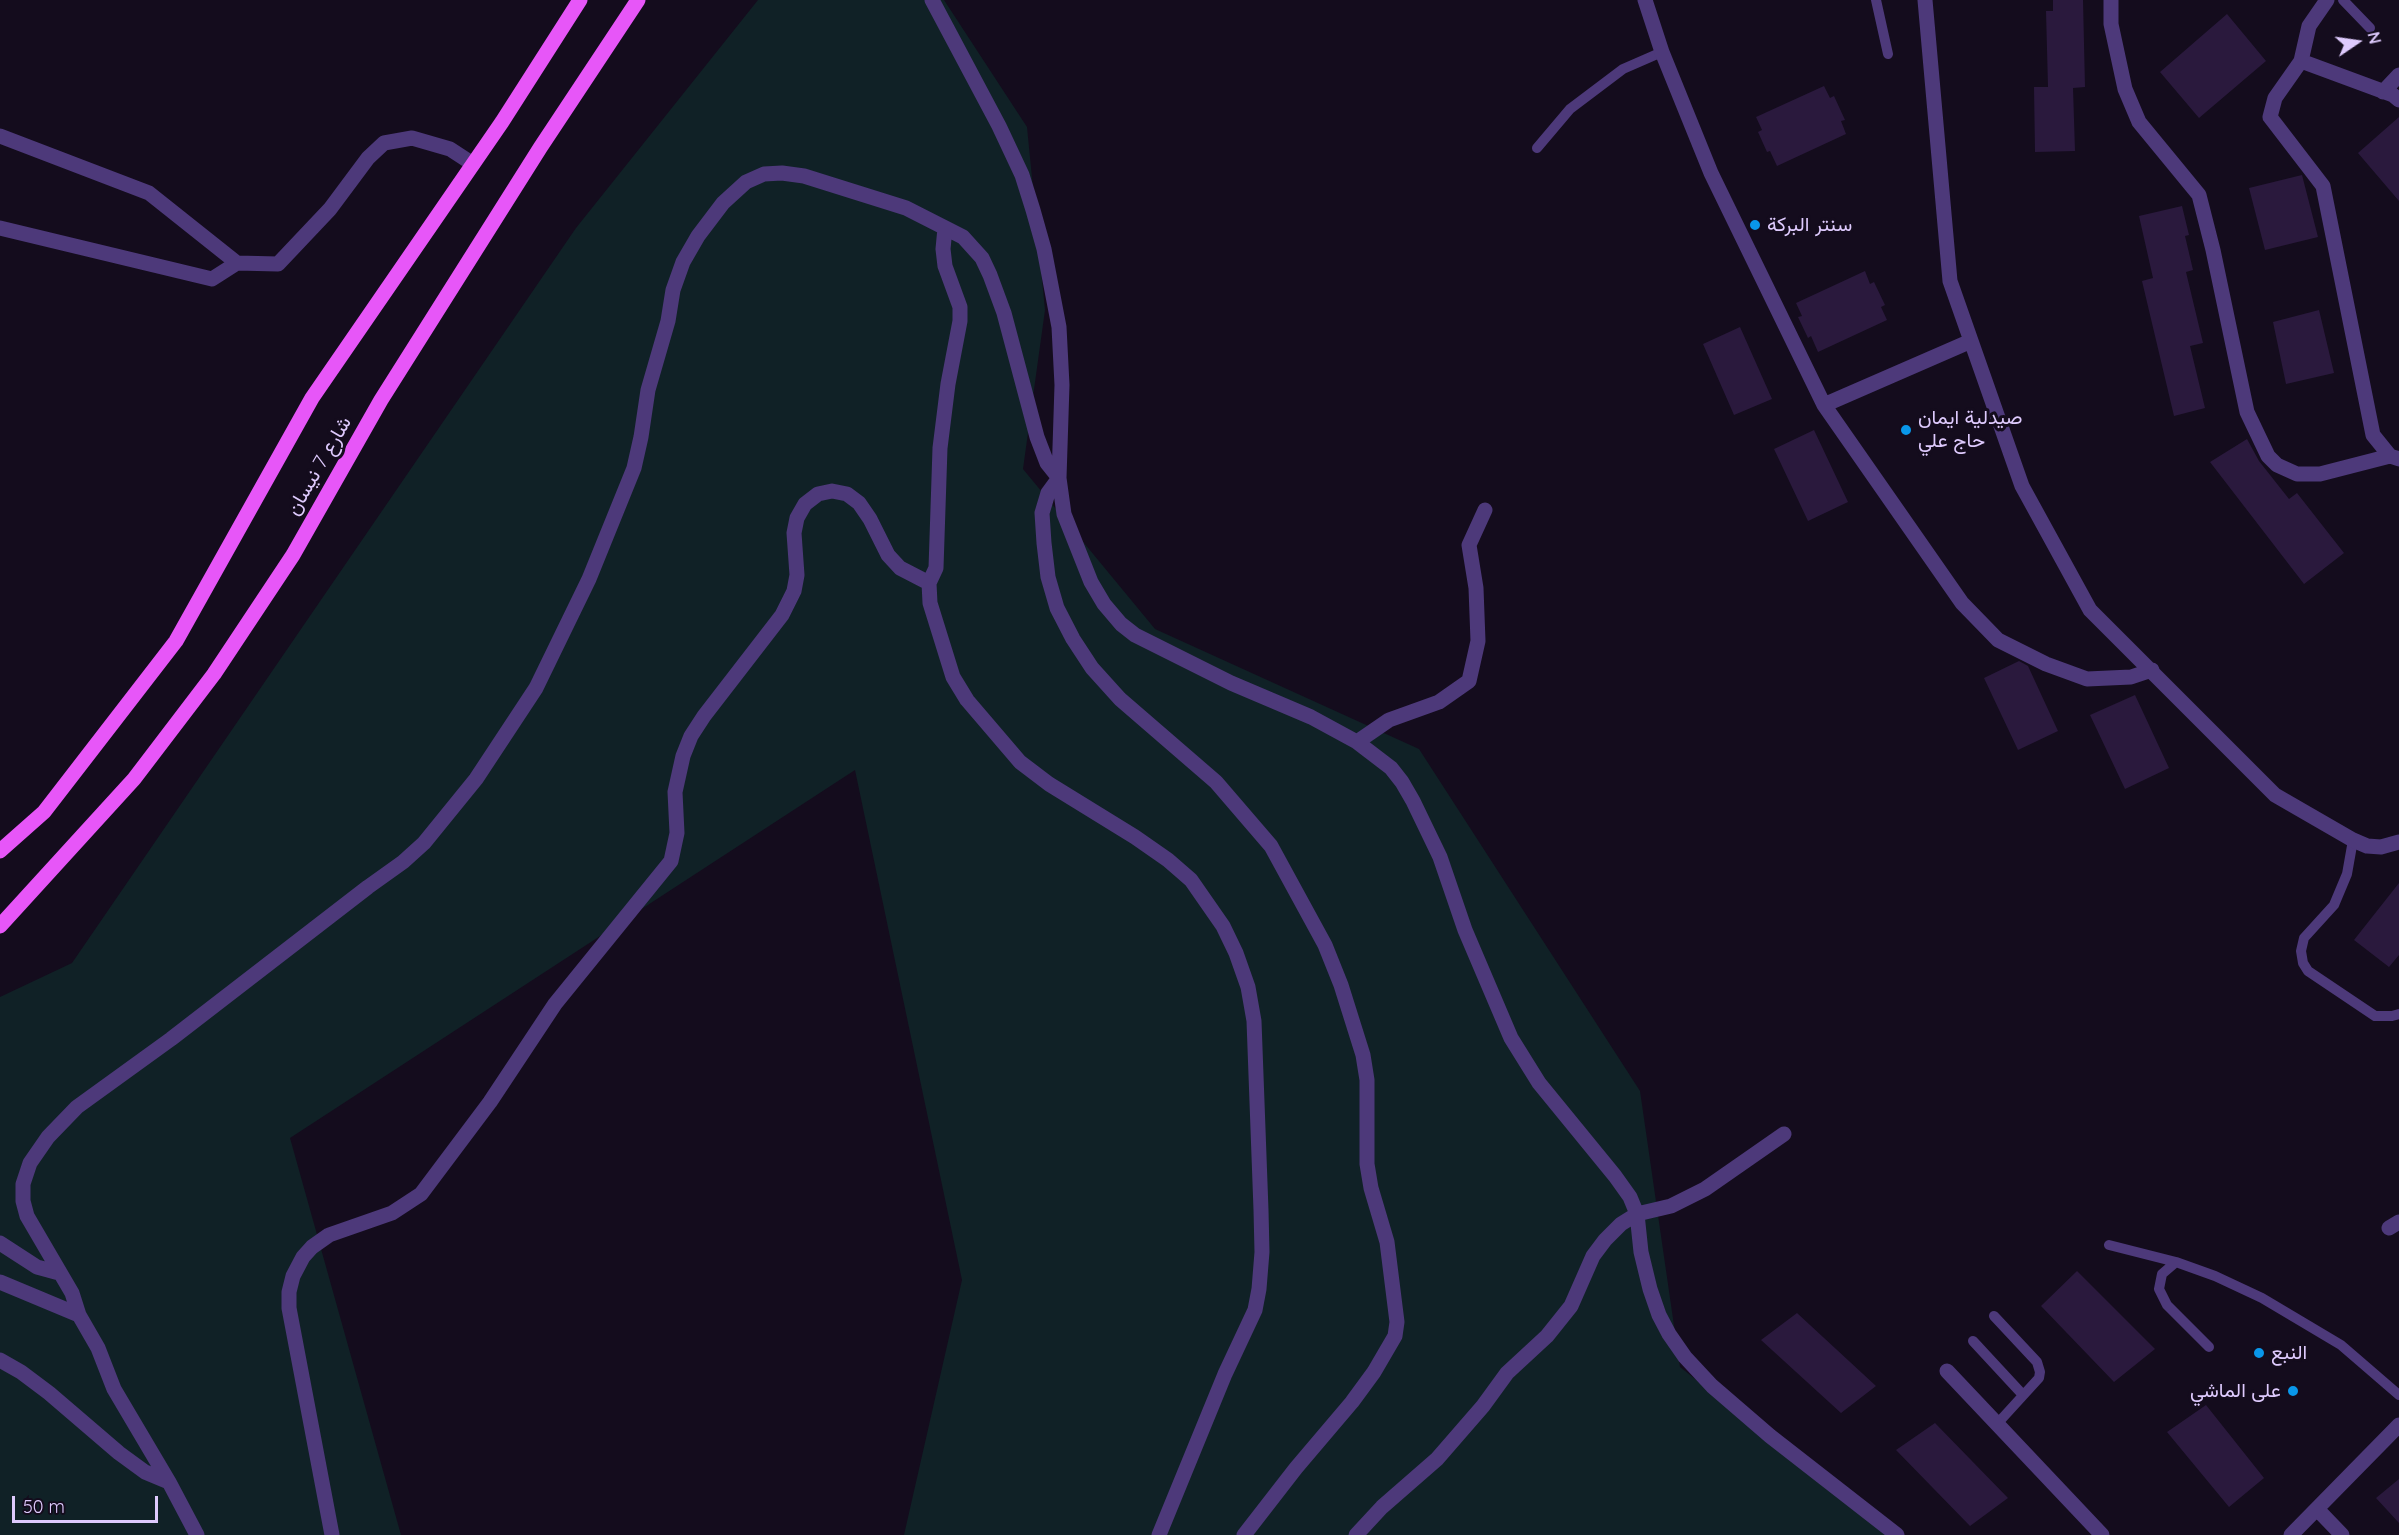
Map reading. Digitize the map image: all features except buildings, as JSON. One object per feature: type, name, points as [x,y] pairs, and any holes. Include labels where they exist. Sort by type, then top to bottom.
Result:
[{"type":"main road","name":"شارع 7 نيسان","points":[[0,851],[44,812],[176,641],[312,398],[473,164],[580,0]]},
{"type":"main road","name":"شارع 7 نيسان","points":[[0,926],[134,779],[214,674],[293,555],[381,400],[540,148],[638,0]]},
{"type":"street","points":[[932,0],[962,54],[1022,175],[1044,249],[1059,327],[1062,359],[1059,478],[1064,514],[1083,562],[1104,604],[1121,624],[1151,644],[1263,698],[1311,717],[1358,742],[1380,757],[1397,775],[1423,819],[1440,857],[1465,930],[1511,1038],[1528,1067],[1630,1197],[1638,1214],[1641,1252],[1650,1289],[1659,1315],[1684,1357],[1712,1386],[1770,1436],[1897,1535]]},
{"type":"street","points":[[1645,0],[1662,52],[1711,173],[1824,405],[1962,603],[1998,640],[2046,664],[2087,679],[2131,677],[2152,670]]},
{"type":"street","points":[[1926,0],[1950,281],[2022,486],[2090,610],[2275,795],[2367,846],[2381,847],[2399,842]]},
{"type":"street","points":[[2111,0],[2111,24],[2125,89],[2139,122],[2199,195],[2247,412],[2268,456],[2277,465],[2297,474],[2320,474],[2395,458]]},
{"type":"street","points":[[2327,0],[2308,26],[2301,61],[2275,98],[2270,117],[2323,186],[2373,435],[2395,458]]},
{"type":"street","points":[[2301,61],[2399,100]]},
{"type":"street","points":[[2383,92],[2399,75]]},
{"type":"street","points":[[0,136],[149,193],[237,263]]},
{"type":"street","points":[[0,228],[212,279],[237,263],[278,264],[330,209],[368,158],[384,143],[412,138],[450,149],[473,164]]},
{"type":"street","points":[[197,1535],[169,1482],[114,1389],[98,1348],[79,1315],[72,1293],[27,1216],[23,1201],[23,1184],[30,1163],[48,1137],[77,1107],[245,984],[403,862],[424,843],[476,779],[536,688],[589,579],[634,468],[648,390],[668,321],[673,290],[683,262],[698,236],[723,203],[746,182],[764,174],[782,173],[804,176],[906,208],[963,237],[982,258],[1004,314],[1037,437],[1047,463],[1059,478]]},
{"type":"street","points":[[945,228],[943,249],[945,266],[960,307],[960,321],[948,384],[940,448],[936,568],[928,583],[930,603],[953,676],[973,708],[1020,762],[1049,784],[1144,843],[1191,880],[1223,926],[1236,953],[1248,987],[1254,1021],[1262,1252],[1260,1289],[1256,1310],[1225,1374],[1158,1535]]},
{"type":"street","points":[[1824,405],[1971,341]]},
{"type":"street","points":[[1059,478],[1048,493],[1042,513],[1044,543],[1048,577],[1057,608],[1073,639],[1092,668],[1120,699],[1216,782],[1271,846],[1325,945],[1345,995],[1363,1055],[1367,1080],[1367,1164],[1371,1188],[1387,1242],[1397,1322],[1395,1336],[1374,1372],[1352,1402],[1296,1468],[1244,1535]]},
{"type":"street","points":[[332,1535],[289,1308],[289,1292],[293,1276],[303,1257],[312,1247],[329,1235],[392,1213],[420,1194],[483,1111],[555,1004],[671,861],[677,833],[675,792],[683,756],[691,736],[704,716],[777,622],[790,599],[797,575],[794,533],[797,518],[805,504],[818,494],[832,491],[847,494],[859,503],[870,519],[888,555],[900,568],[928,583]]},
{"type":"street","points":[[1358,742],[1389,720],[1439,702],[1469,681],[1479,641],[1476,588],[1469,545],[1485,510]]},
{"type":"street","points":[[1356,1535],[1382,1507],[1437,1459],[1483,1406],[1507,1373],[1547,1336],[1570,1306],[1593,1256],[1621,1224],[1638,1214],[1671,1206],[1687,1199],[1784,1134]]},
{"type":"street","points":[[0,1243],[37,1267],[59,1273]]},
{"type":"street","points":[[0,1282],[49,1305],[79,1315]]},
{"type":"street","points":[[0,1360],[49,1393],[119,1453],[145,1472],[169,1482]]},
{"type":"street","points":[[1947,1371],[2102,1535]]},
{"type":"street","points":[[2291,1535],[2399,1425]]},
{"type":"street","points":[[2317,1509],[2342,1535]]},
{"type":"lane","points":[[1876,0],[1888,54]]},
{"type":"lane","points":[[2343,0],[2370,28]]},
{"type":"lane","points":[[1537,148],[1570,109],[1623,69],[1662,52]]},
{"type":"lane","points":[[2353,840],[2347,874],[2339,895],[2334,905],[2304,938],[2301,951],[2303,963],[2307,971],[2375,1016],[2399,1014]]},
{"type":"lane","points":[[2109,1245],[2176,1262],[2215,1276],[2281,1310],[2341,1345],[2399,1395]]},
{"type":"lane","points":[[2176,1262],[2162,1274],[2159,1289],[2167,1305],[2209,1347]]},
{"type":"lane","points":[[1994,1316],[2037,1362],[2039,1378],[1997,1424]]},
{"type":"lane","points":[[1973,1341],[2023,1395]]},
{"type":"shaded area","points":[[758,0],[944,0],[1027,127],[1045,310],[1023,469],[1155,629],[1419,749],[1640,1091],[1680,1367],[1891,1535],[904,1535],[962,1280],[855,770],[290,1138],[401,1535],[0,1535],[0,997],[72,963],[576,228]]},
{"type":"place","name":"سنتر البركة","points":[[1755,225]]},
{"type":"place","name":"صيدلية ايمان حاج علي","points":[[1906,430]]},
{"type":"place","name":"النبع","points":[[2259,1353]]},
{"type":"place","name":"على الماشي","points":[[2293,1391]]}]
